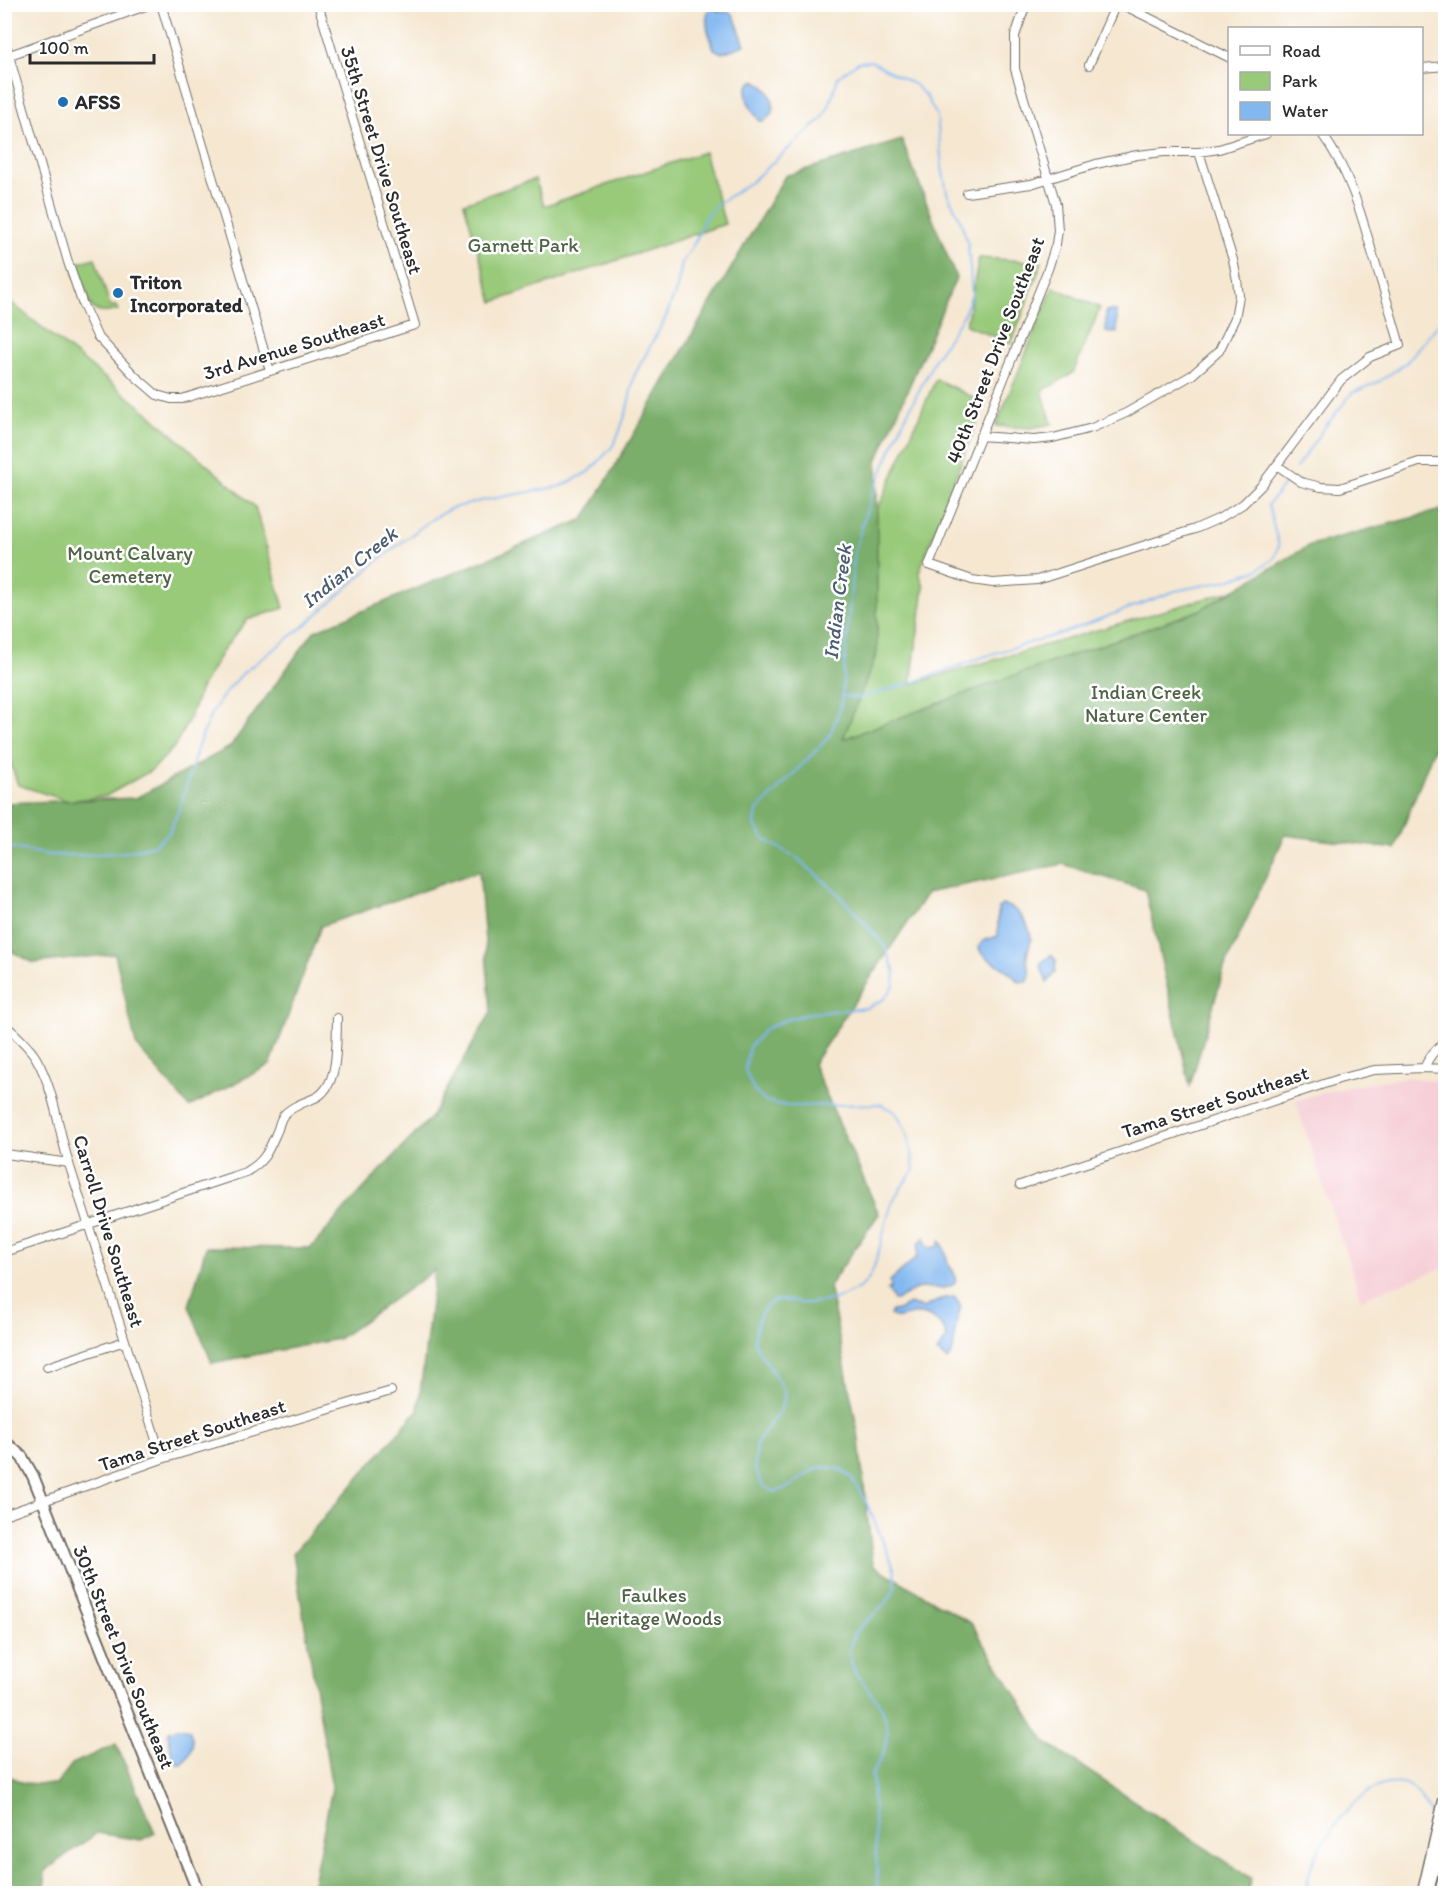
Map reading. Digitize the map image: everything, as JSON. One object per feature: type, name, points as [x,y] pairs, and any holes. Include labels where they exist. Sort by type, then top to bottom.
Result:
[{"type":"highway","points":[[1425,1893],[1446,1803]]},
{"type":"highway","points":[[1442,1893],[1446,1880]]},
{"type":"main road","name":"30th Street Drive Southeast","points":[[4,1441],[22,1457],[28,1466],[43,1500],[199,1893]]},
{"type":"street","points":[[4,38],[10,55],[151,4]]},
{"type":"street","points":[[161,4],[270,371]]},
{"type":"street","name":"35th Street Drive Southeast","points":[[318,4],[415,325]]},
{"type":"street","name":"40th Street Drive Southeast","points":[[1026,4],[1015,36],[1015,69],[1057,211],[1056,244],[929,565],[961,576],[993,583],[1037,580],[1195,529],[1220,518],[1243,504],[1278,466]]},
{"type":"street","points":[[1089,64],[1116,4]]},
{"type":"street","points":[[1121,4],[1228,57]]},
{"type":"street","name":"3rd Avenue Southeast","points":[[10,55],[68,262],[83,305],[97,336],[135,376],[157,395],[182,399],[415,325]]},
{"type":"street","points":[[1423,68],[1446,66]]},
{"type":"street","points":[[967,193],[1031,184],[1096,164],[1137,155],[1199,152],[1240,143],[1263,135]]},
{"type":"street","points":[[1323,135],[1347,175],[1359,207],[1400,345],[1370,357],[1341,380],[1278,466],[1301,482],[1321,487],[1340,488],[1419,462],[1441,462]]},
{"type":"street","points":[[980,436],[1034,440],[1053,438],[1092,428],[1126,413],[1192,375],[1219,351],[1235,318],[1239,296],[1233,260],[1199,152]]},
{"type":"street","points":[[11,1250],[246,1172],[260,1164],[283,1115],[320,1095],[328,1088],[336,1059],[337,1018]]},
{"type":"street","name":"Carroll Drive Southeast","points":[[4,1024],[35,1056],[44,1076],[162,1459]]},
{"type":"street","points":[[1424,1068],[1431,1054],[1446,1044]]},
{"type":"street","name":"Tama Street Southeast","points":[[1020,1185],[1339,1078],[1374,1070],[1446,1069]]},
{"type":"street","points":[[4,1149],[6,1154],[69,1163]]},
{"type":"street","points":[[47,1367],[125,1341]]},
{"type":"street","name":"Tama Street Southeast","points":[[4,1515],[162,1459],[391,1390]]},
{"type":"shaded area","points":[[1405,1077],[1445,1082],[1445,1267],[1361,1299],[1295,1100],[1347,1087]]},
{"type":"green space","points":[[902,140],[956,278],[877,461],[877,653],[843,739],[1200,610],[1310,545],[1445,509],[1445,738],[1436,743],[1395,849],[1285,835],[1224,969],[1190,1086],[1145,890],[1063,864],[927,893],[813,1064],[879,1214],[829,1286],[858,1432],[873,1565],[972,1624],[1046,1743],[1251,1878],[1247,1893],[311,1893],[332,1788],[293,1553],[418,1410],[435,1270],[338,1339],[212,1363],[189,1306],[206,1247],[311,1248],[431,1117],[491,1012],[479,871],[321,926],[270,1065],[189,1107],[136,1045],[115,954],[34,963],[5,948],[4,803],[136,798],[230,747],[314,631],[584,519],[785,176]]},
{"type":"green space","name":"Garnett Park","points":[[704,152],[725,224],[493,302],[464,203],[535,179],[544,206]]},
{"type":"green space","points":[[95,258],[110,306],[116,306],[118,310],[102,312],[90,304],[78,266],[81,262]]},
{"type":"green space","points":[[979,258],[1042,262],[1011,344],[966,325]]},
{"type":"green space","points":[[1053,287],[1100,308],[1073,373],[1042,391],[1052,424],[1031,428],[996,426]]},
{"type":"green space","name":"Mount Calvary Cemetery","points":[[4,297],[146,411],[255,507],[284,608],[247,620],[223,650],[201,688],[175,746],[152,770],[106,796],[68,801],[18,785],[5,747]]},
{"type":"green space","points":[[936,379],[984,403],[919,572],[924,587],[911,684],[1445,529],[791,876],[860,549]]},
{"type":"green space","points":[[116,1744],[155,1833],[141,1840],[97,1833],[45,1872],[45,1893],[5,1893],[5,1774],[23,1783],[56,1785],[72,1764]]},
{"type":"water","points":[[711,6],[720,12],[730,12],[734,16],[745,45],[722,53],[714,49],[707,22]]},
{"type":"water","points":[[755,80],[766,89],[772,99],[772,111],[764,121],[760,121],[747,100],[747,89]]},
{"type":"water","points":[[1106,311],[1117,311],[1117,333],[1106,332]]},
{"type":"water","points":[[1002,905],[1018,912],[1029,929],[1031,940],[1027,959],[1030,974],[1027,982],[1020,982],[980,951],[979,946],[983,941],[998,936],[998,908]]},
{"type":"water","points":[[1051,955],[1056,960],[1055,972],[1047,983],[1040,964]]},
{"type":"water","points":[[925,1237],[926,1244],[932,1248],[939,1246],[940,1241],[942,1244],[948,1264],[955,1275],[955,1283],[945,1288],[916,1289],[894,1300],[887,1290],[891,1288],[890,1281],[917,1257],[919,1243]]},
{"type":"water","points":[[954,1297],[961,1306],[954,1347],[947,1360],[937,1352],[947,1338],[943,1328],[935,1320],[919,1314],[899,1318],[890,1315],[892,1311],[909,1304],[923,1308],[944,1298]]},
{"type":"water","points":[[181,1728],[189,1730],[192,1744],[182,1764],[177,1764],[172,1755],[168,1734],[169,1731]]},
{"type":"waterway","name":"Indian Creek","points":[[4,846],[49,855],[125,852],[154,845],[169,833],[211,714],[225,693],[244,672],[303,627],[376,562],[432,519],[452,508],[562,486],[590,471],[612,447],[627,410],[634,376],[665,319],[677,288],[682,263],[696,240],[706,216],[716,205],[751,182],[822,119],[829,106],[838,77],[858,62],[871,61],[915,85],[926,96],[937,116],[947,193],[960,219],[968,244],[972,294],[963,316],[936,357],[902,424],[869,503],[854,553],[841,706],[829,737],[757,811],[755,825],[764,839],[797,858],[837,892],[884,945],[895,972],[894,986],[884,999],[867,1008],[812,1013],[785,1020],[765,1029],[749,1047],[745,1070],[754,1091],[765,1101],[787,1106],[880,1104],[895,1112],[905,1128],[911,1150],[914,1170],[893,1201],[870,1277],[851,1293],[825,1301],[800,1303],[784,1300],[769,1304],[760,1316],[754,1342],[785,1393],[781,1409],[756,1445],[755,1467],[762,1485],[774,1492],[787,1488],[821,1467],[839,1469],[851,1477],[864,1497],[894,1568],[896,1587],[888,1601],[854,1633],[848,1653],[855,1673],[882,1707],[888,1730],[884,1752],[872,1774],[878,1894]]},
{"type":"waterway","points":[[1446,229],[1442,244],[1446,294]]},
{"type":"waterway","points":[[1296,468],[1352,393],[1380,381],[1406,363],[1446,311]]},
{"type":"waterway","points":[[842,696],[860,698],[917,681],[992,654],[1063,633],[1175,591],[1225,581],[1257,570],[1274,559],[1279,546],[1268,505],[1286,482]]},
{"type":"waterway","name":"Indian Creek","points":[[1306,1894],[1312,1866],[1327,1836],[1349,1809],[1374,1789],[1388,1784],[1402,1784],[1409,1787],[1415,1790],[1436,1819]]},
{"type":"place","name":"AFSS","points":[[63,102]]},
{"type":"place","name":"Triton Incorporated","points":[[118,293]]},
{"type":"park label","name":"Indian Creek Nature Center","points":[[1146,704]]},
{"type":"park label","name":"Faulkes Heritage Woods","points":[[654,1606]]}]
